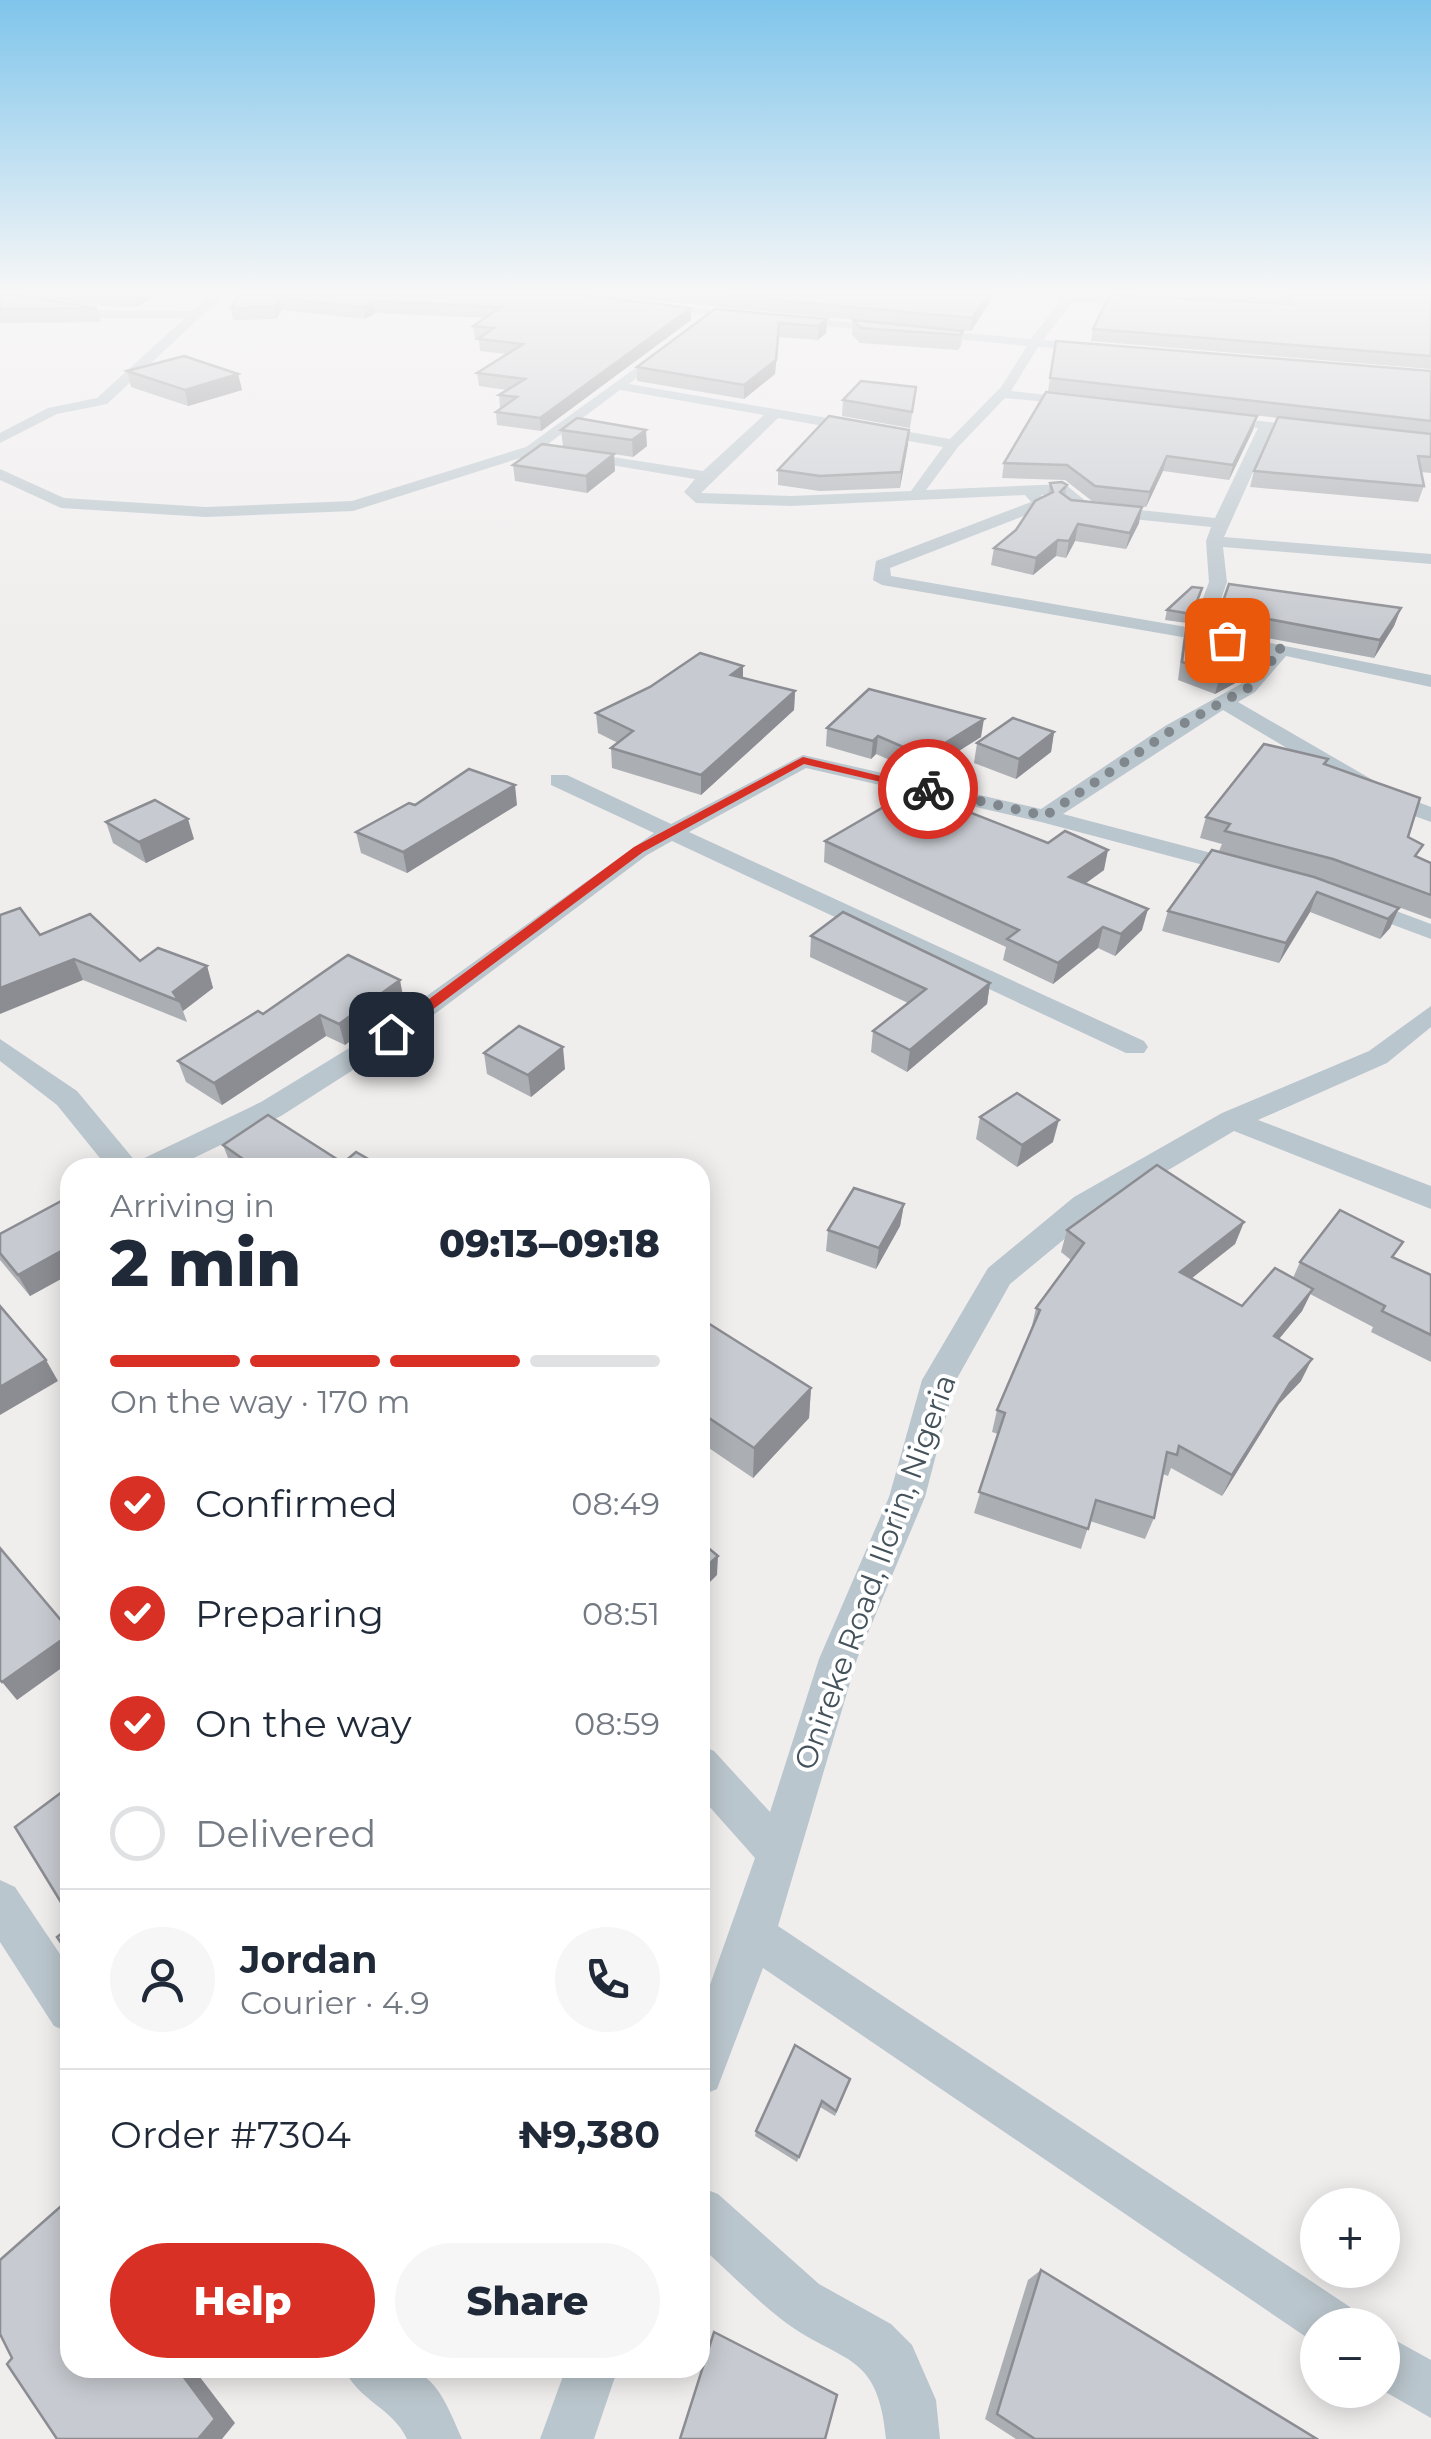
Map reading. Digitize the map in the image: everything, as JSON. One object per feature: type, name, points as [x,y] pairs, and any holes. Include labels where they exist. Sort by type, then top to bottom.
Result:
[{"type":"street","points":[[1,438],[64,409]]},
{"type":"street","points":[[0,474],[61,504],[206,512],[353,506],[531,450],[588,409]]},
{"type":"street","points":[[746,409],[953,444]]},
{"type":"street","points":[[920,496],[918,490],[953,444],[987,409]]},
{"type":"street","points":[[774,414],[706,476],[692,492],[696,498],[792,502],[920,496],[1036,498],[1088,509],[1220,522]]},
{"type":"street","points":[[1200,416],[1332,432]]},
{"type":"street","points":[[1199,635],[1218,582],[1214,541],[1220,522],[1267,425]]},
{"type":"street","points":[[531,450],[706,476]]},
{"type":"street","points":[[1036,498],[882,565],[882,580],[1282,649],[1431,681]]},
{"type":"street","points":[[1214,541],[1431,559]]},
{"type":"street","points":[[1045,816],[1172,730],[1248,688],[1282,649]]},
{"type":"street","points":[[1224,702],[1389,799],[1431,815]]},
{"type":"street","points":[[168,1158],[270,1109],[391,1034],[638,850],[803,760],[1045,816],[1262,873]]},
{"type":"street","points":[[559,780],[1136,1047]]},
{"type":"street","points":[[1332,894],[1431,932]]},
{"type":"street","name":"Onireke Road, Ilorin, Nigeria","points":[[710,2046],[753,1935],[838,1659],[907,1497],[939,1380],[999,1276],[1086,1205],[1232,1120],[1378,1057],[1431,1014]]},
{"type":"street","points":[[0,1048],[68,1098],[117,1158]]},
{"type":"street","points":[[1232,1120],[1431,1198]]},
{"type":"street","points":[[710,1776],[778,1853]]},
{"type":"street","points":[[0,1902],[60,1995]]},
{"type":"street","points":[[753,1935],[1307,2308]]},
{"type":"street","points":[[710,2221],[801,2302],[872,2343],[893,2364],[909,2400],[913,2439]]},
{"type":"street","points":[[1400,2371],[1431,2392]]},
{"type":"street","points":[[384,2378],[418,2403],[435,2439]]},
{"type":"street","points":[[567,2439],[588,2378]]},
{"type":"building","points":[[500,409],[553,409],[540,418],[496,412]]},
{"type":"building","points":[[1036,409],[1194,409],[1257,416],[1233,465],[1167,456],[1150,492],[1095,486],[1067,465],[1004,463]]},
{"type":"building","points":[[1323,409],[1431,409],[1431,421]]},
{"type":"building","points":[[829,416],[909,430],[901,472],[820,476],[778,470]]},
{"type":"building","points":[[1278,417],[1431,434],[1431,457],[1418,456],[1424,486],[1254,471]]},
{"type":"building","points":[[577,418],[646,430],[632,440],[561,430]]},
{"type":"building","points":[[542,444],[614,454],[586,476],[513,465]]},
{"type":"building","points":[[1050,483],[1067,485],[1060,492],[1071,500],[1142,507],[1130,533],[1078,524],[1069,541],[1058,540],[1036,558],[994,548],[1016,530],[1035,501],[1053,492]]},
{"type":"building","points":[[1229,584],[1401,608],[1380,640],[1220,610]]},
{"type":"building","points":[[1192,587],[1202,588],[1192,614],[1167,610]]},
{"type":"building","points":[[1187,623],[1267,637],[1244,663],[1220,676],[1182,662]]},
{"type":"building","points":[[700,653],[743,666],[731,675],[795,691],[701,775],[611,748],[633,731],[596,713],[650,687]]},
{"type":"building","points":[[869,689],[984,719],[924,756],[878,736],[873,741],[827,728]]},
{"type":"building","points":[[1013,718],[1054,732],[1019,759],[977,743]]},
{"type":"building","points":[[1264,744],[1328,759],[1324,764],[1420,798],[1408,837],[1423,845],[1415,856],[1431,863],[1431,895],[1333,859],[1225,831],[1230,824],[1206,817]]},
{"type":"building","points":[[469,769],[515,785],[403,852],[356,832],[409,803],[415,805]]},
{"type":"building","points":[[913,790],[1048,843],[1065,831],[1108,850],[1069,877],[1148,909],[1121,934],[1103,927],[1058,963],[1007,939],[1019,930],[825,841]]},
{"type":"building","points":[[155,800],[188,819],[139,842],[106,822]]},
{"type":"building","points":[[1212,850],[1314,877],[1399,908],[1388,919],[1317,892],[1286,943],[1168,911]]},
{"type":"building","points":[[20,908],[40,935],[90,914],[140,961],[158,948],[207,966],[173,992],[179,1001],[74,959],[0,988],[0,915]]},
{"type":"building","points":[[843,912],[990,983],[910,1050],[873,1031],[926,989],[811,936]]},
{"type":"building","points":[[348,955],[400,980],[339,1024],[320,1015],[214,1083],[178,1061],[258,1011],[263,1014]]},
{"type":"building","points":[[519,1026],[563,1047],[528,1075],[484,1053]]},
{"type":"building","points":[[1017,1093],[1059,1120],[1022,1145],[980,1117]]},
{"type":"building","points":[[268,1115],[335,1158],[242,1158],[223,1145]]},
{"type":"building","points":[[1157,1165],[1244,1222],[1180,1272],[1242,1306],[1275,1268],[1313,1289],[1274,1336],[1312,1359],[1290,1383],[1232,1475],[1179,1446],[1177,1455],[1167,1452],[1154,1518],[1096,1500],[1088,1529],[979,1492],[1005,1413],[997,1410],[1040,1310],[1036,1308],[1084,1243],[1067,1230]]},
{"type":"building","points":[[854,1188],[904,1204],[879,1248],[828,1230]]},
{"type":"building","points":[[60,1202],[60,1252],[18,1275],[0,1253],[0,1234]]},
{"type":"building","points":[[1340,1210],[1403,1242],[1392,1257],[1431,1275],[1431,1335],[1300,1262]]},
{"type":"building","points":[[0,1306],[46,1360],[0,1387]]},
{"type":"building","points":[[710,1324],[811,1388],[754,1448],[710,1419]]},
{"type":"building","points":[[0,1548],[60,1619],[60,1641],[0,1680]]},
{"type":"building","points":[[60,1793],[60,1901],[15,1827]]},
{"type":"building","points":[[795,2045],[850,2079],[836,2111],[822,2101],[799,2157],[756,2131]]},
{"type":"building","points":[[60,2207],[60,2378],[184,2378],[215,2419],[198,2439],[57,2439],[7,2364],[12,2358],[0,2334],[0,2260]]},
{"type":"building","points":[[1041,2270],[1317,2439],[1035,2439],[997,2414]]},
{"type":"building","points":[[714,2332],[837,2395],[825,2439],[680,2439],[699,2378],[710,2378]]},
{"type":"way so far","points":[[928,789],[1045,816],[1172,730],[1248,688],[1282,649],[1227,640]]},
{"type":"route","points":[[391,1034],[490,964],[537,924],[638,850],[803,760],[928,789]]}]
